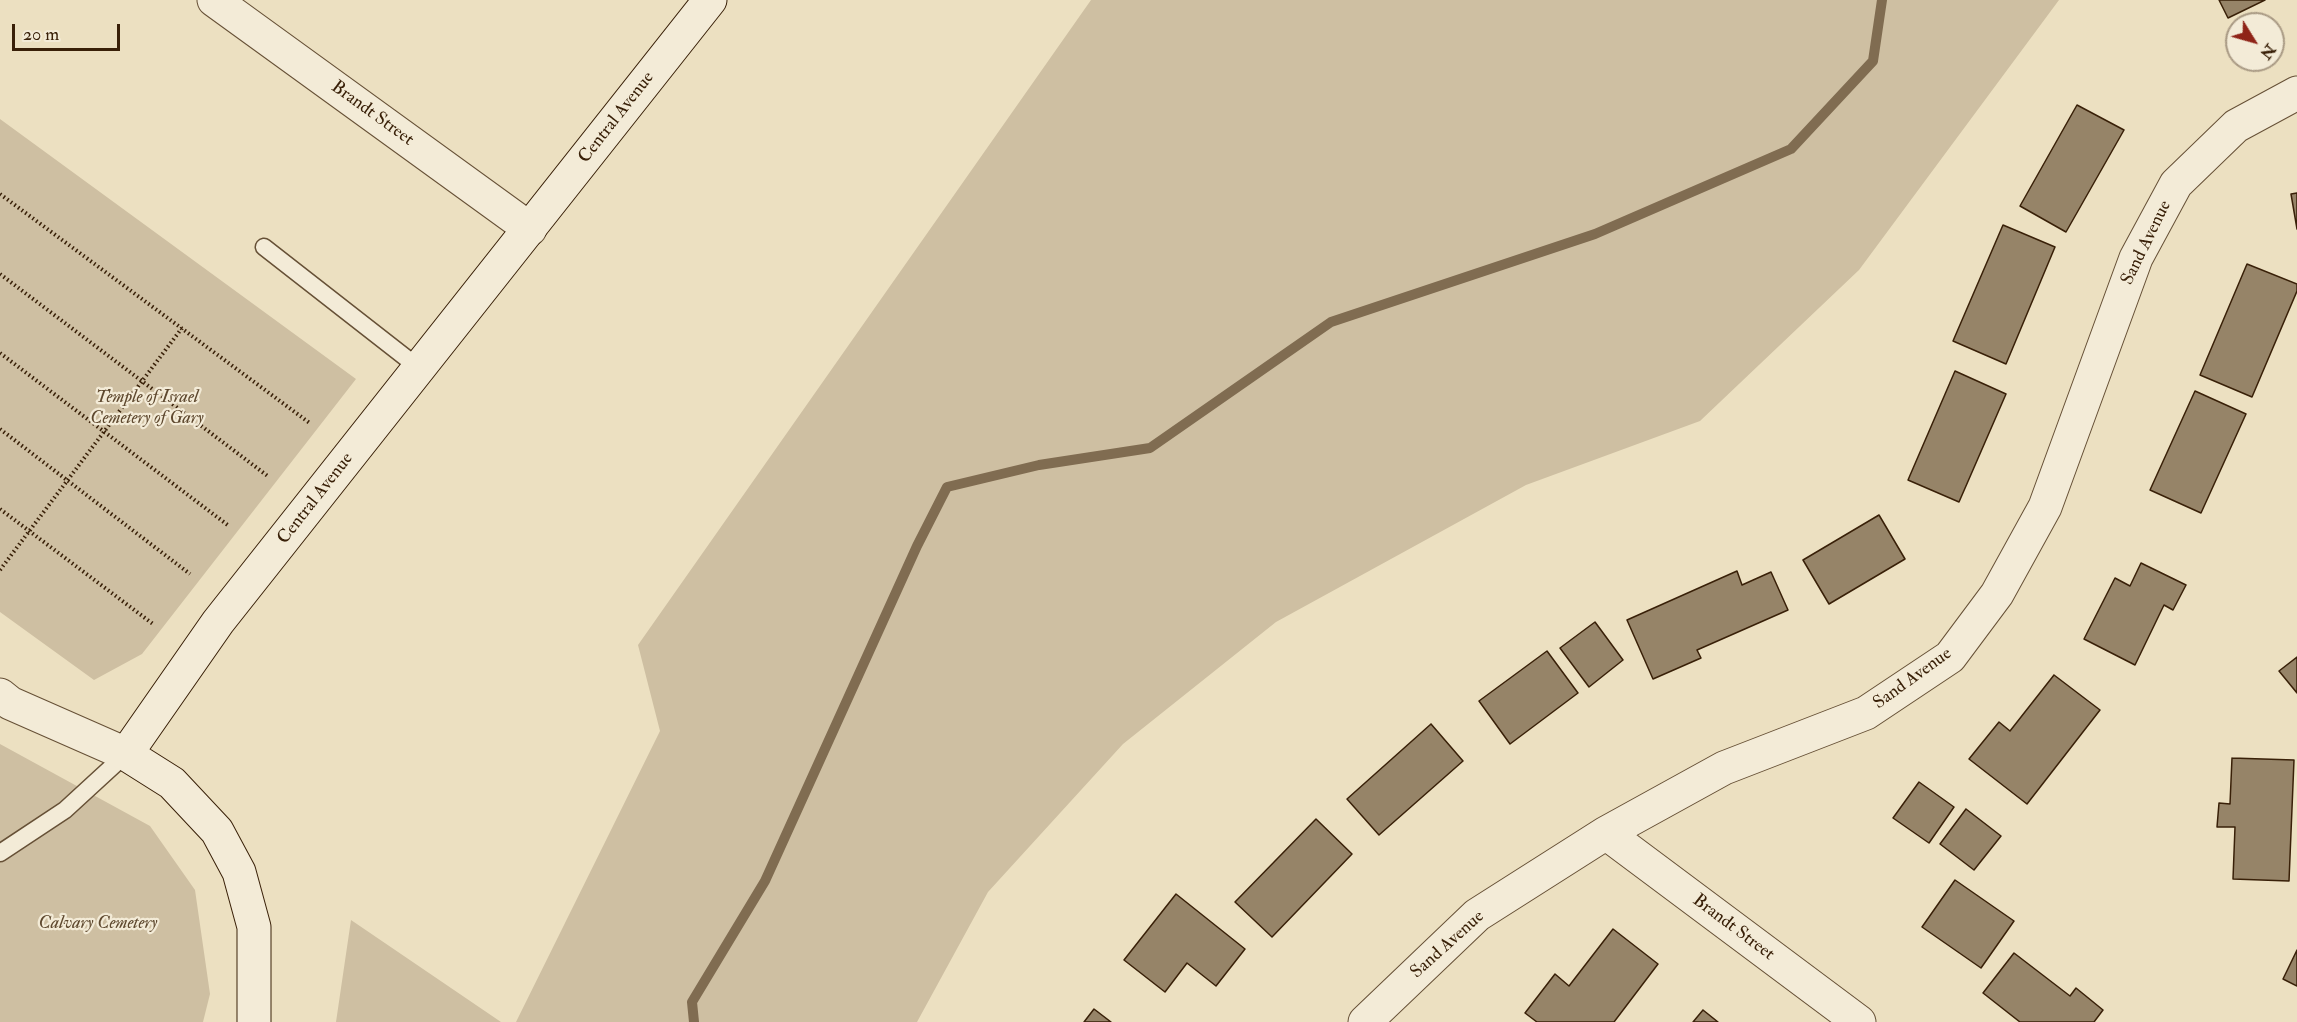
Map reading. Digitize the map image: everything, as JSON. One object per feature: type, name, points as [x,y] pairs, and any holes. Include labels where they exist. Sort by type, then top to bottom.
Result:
[{"type":"street","name":"Brandt Street","points":[[214,0],[530,229]]},
{"type":"street","name":"Central Avenue","points":[[126,754],[218,622],[710,0]]},
{"type":"street","name":"Sand Avenue","points":[[1365,1022],[1477,915],[1606,833],[1724,768],[1866,713],[1950,657],[1997,594],[2045,507],[2136,258],[2176,184],[2236,126],[2297,93]]},
{"type":"street","points":[[0,695],[10,703],[126,754],[172,783],[217,831],[240,872],[254,927],[254,1022]]},
{"type":"street","name":"Brandt Street","points":[[1606,833],[1859,1022]]},
{"type":"lane","points":[[264,247],[419,368]]},
{"type":"lane","points":[[0,854],[65,810],[126,754]]},
{"type":"path","points":[[0,194],[311,424]]},
{"type":"path","points":[[0,274],[270,477]]},
{"type":"path","points":[[0,570],[182,328]]},
{"type":"path","points":[[0,353],[229,526]]},
{"type":"path","points":[[0,429],[190,574]]},
{"type":"path","points":[[0,509],[153,624]]},
{"type":"green space","points":[[1091,0],[2059,0],[1859,270],[1700,421],[1526,485],[1276,622],[1123,744],[988,892],[917,1022],[516,1022],[660,731],[638,645]]},
{"type":"green space","name":"Temple of Israel Cemetery of Gary","points":[[0,119],[356,379],[142,654],[94,680],[0,612]]},
{"type":"green space","name":"Calvary Cemetery","points":[[0,744],[150,826],[195,890],[210,994],[203,1022],[0,1022]]},
{"type":"green space","points":[[351,920],[501,1022],[336,1022]]},
{"type":"building","points":[[2219,0],[2265,0],[2240,12],[2225,12]]},
{"type":"building","points":[[2077,105],[2124,130],[2066,232],[2020,206]]},
{"type":"building","points":[[2297,193],[2297,229],[2291,194]]},
{"type":"building","points":[[2003,225],[2055,247],[2006,364],[1953,341]]},
{"type":"building","points":[[2247,264],[2297,284],[2297,291],[2252,397],[2200,375]]},
{"type":"building","points":[[1955,371],[2006,394],[1959,502],[1908,480]]},
{"type":"building","points":[[2195,391],[2246,414],[2201,513],[2150,490]]},
{"type":"building","points":[[1879,515],[1905,559],[1829,604],[1803,560]]},
{"type":"building","points":[[2141,563],[2186,585],[2173,610],[2164,605],[2135,665],[2084,639],[2115,578],[2130,586]]},
{"type":"building","points":[[1737,571],[1742,585],[1771,572],[1788,610],[1697,650],[1701,658],[1653,679],[1627,620]]},
{"type":"building","points":[[1595,622],[1623,660],[1589,687],[1560,648]]},
{"type":"building","points":[[1547,651],[1578,693],[1510,744],[1479,701]]},
{"type":"building","points":[[2297,657],[2297,693],[2279,671]]},
{"type":"building","points":[[2054,675],[2100,710],[2027,804],[1969,759],[1999,722],[2010,731]]},
{"type":"building","points":[[1431,724],[1463,761],[1379,835],[1347,799]]},
{"type":"building","points":[[2232,758],[2294,760],[2289,881],[2233,879],[2235,827],[2217,827],[2219,803],[2230,804]]},
{"type":"building","points":[[1919,782],[1954,807],[1929,843],[1893,818]]},
{"type":"building","points":[[1966,809],[2001,836],[1974,870],[1940,844]]},
{"type":"building","points":[[1316,819],[1352,854],[1272,937],[1235,902]]},
{"type":"building","points":[[1955,880],[2014,921],[1981,968],[1922,927]]},
{"type":"building","points":[[1176,894],[1245,949],[1216,986],[1187,963],[1165,992],[1124,960]]},
{"type":"building","points":[[1613,929],[1658,964],[1614,1022],[1537,1022],[1525,1013],[1555,974],[1569,986]]},
{"type":"building","points":[[2297,950],[2297,986],[2283,979]]},
{"type":"building","points":[[2014,953],[2070,996],[2076,988],[2103,1010],[2094,1022],[2020,1022],[1983,993]]},
{"type":"building","points":[[1094,1009],[1111,1022],[1084,1022]]},
{"type":"building","points":[[1703,1010],[1718,1022],[1693,1022]]},
{"type":"waterway","points":[[694,1022],[692,1002],[765,881],[917,546],[947,487],[1039,465],[1150,448],[1331,322],[1595,234],[1791,149],[1873,61],[1882,0]]}]
